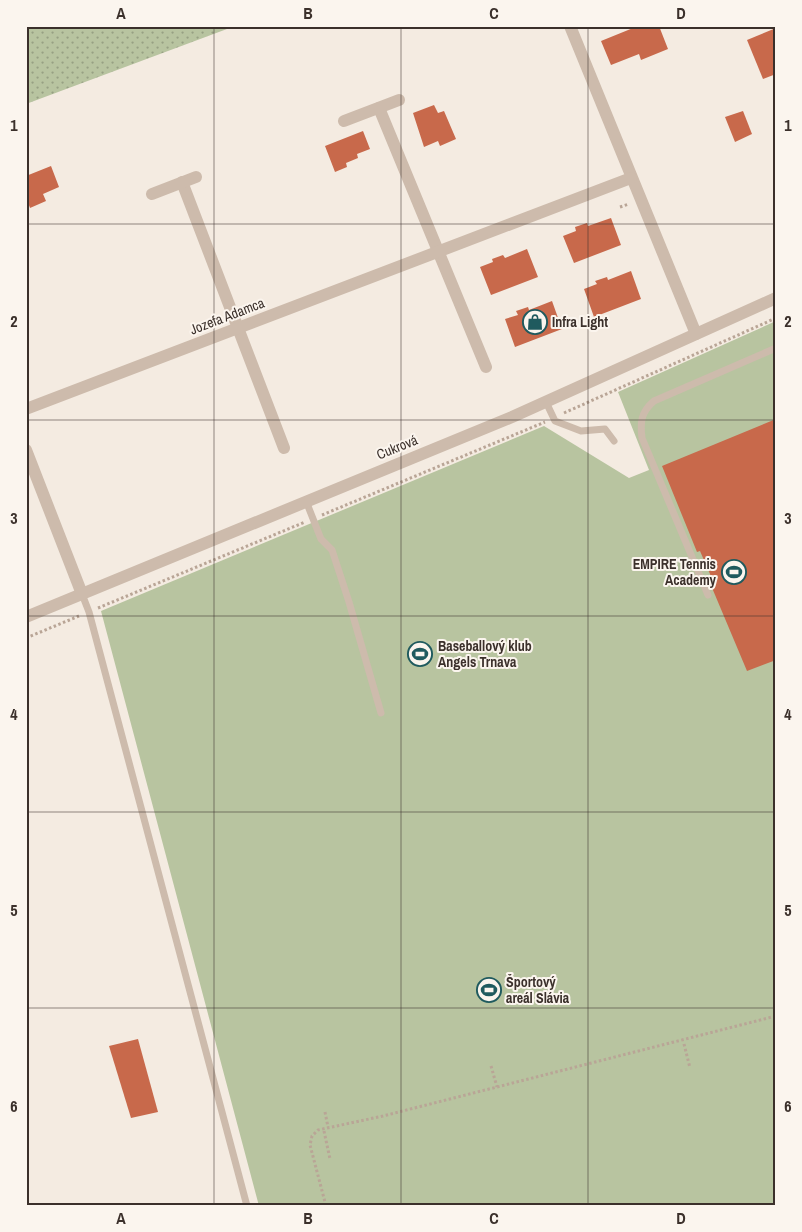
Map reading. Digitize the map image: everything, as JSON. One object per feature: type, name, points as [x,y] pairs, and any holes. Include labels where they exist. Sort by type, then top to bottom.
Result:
[{"type":"street","points":[[570,26],[696,334]]},
{"type":"street","points":[[344,121],[399,100]]},
{"type":"street","points":[[379,108],[486,367]]},
{"type":"street","points":[[152,194],[196,177]]},
{"type":"street","name":"Jozefa Adamca","points":[[26,409],[631,178]]},
{"type":"street","points":[[182,182],[284,448]]},
{"type":"street","name":"Cukrová","points":[[26,617],[546,402],[776,298]]},
{"type":"street","points":[[26,450],[82,594]]},
{"type":"lane","points":[[708,595],[642,438],[642,416],[646,408],[654,401],[776,348]]},
{"type":"lane","points":[[546,402],[554,419],[581,431],[605,429],[614,441]]},
{"type":"lane","points":[[306,501],[322,539],[332,550],[381,713]]},
{"type":"lane","points":[[82,594],[89,612],[247,1206]]},
{"type":"path","points":[[26,638],[554,419],[602,394],[776,318]]},
{"type":"path","points":[[326,1206],[310,1139],[318,1130],[383,1116],[776,1016]]},
{"type":"path","points":[[684,1044],[690,1068]]},
{"type":"path","points":[[491,1066],[497,1087]]},
{"type":"path","points":[[326,1112],[328,1127]]},
{"type":"path","points":[[324,1132],[330,1159]]},
{"type":"green space","points":[[26,26],[235,26],[26,104]]},
{"type":"green space","points":[[776,321],[776,1206],[259,1206],[101,611],[544,426],[629,478],[649,470],[618,392]]},
{"type":"building","points":[[638,26],[659,26],[668,49],[641,60],[639,54],[611,65],[601,41]]},
{"type":"building","points":[[776,28],[776,74],[763,79],[747,40]]},
{"type":"building","points":[[434,105],[438,113],[444,111],[456,139],[440,146],[438,141],[424,147],[413,113]]},
{"type":"building","points":[[743,111],[752,134],[735,142],[725,117]]},
{"type":"building","points":[[363,131],[370,149],[357,154],[358,158],[346,163],[347,167],[335,172],[325,146]]},
{"type":"building","points":[[51,166],[59,187],[43,194],[46,201],[30,208],[26,197],[26,176]]},
{"type":"building","points":[[611,218],[621,245],[574,263],[563,236],[576,231],[575,227],[587,223],[588,226]]},
{"type":"building","points":[[527,249],[538,277],[491,295],[480,267],[493,262],[492,259],[503,255],[505,258]]},
{"type":"building","points":[[631,271],[641,299],[594,317],[584,289],[597,284],[595,281],[607,277],[608,280]]},
{"type":"building","points":[[552,301],[562,329],[515,347],[505,319],[518,315],[516,311],[528,307],[529,310]]},
{"type":"building","points":[[776,419],[776,660],[747,671],[710,583],[713,581],[700,551],[697,552],[662,466]]},
{"type":"building","points":[[138,1039],[158,1112],[131,1118],[109,1046]]},
{"type":"place","name":"Infra Light","points":[[535,322]]},
{"type":"place","name":"EMPIRE Tennis Academy","points":[[734,572]]},
{"type":"place","name":"Baseballový klub Angels Trnava","points":[[420,654]]},
{"type":"place","name":"Športový areál Slávia","points":[[489,990]]}]
